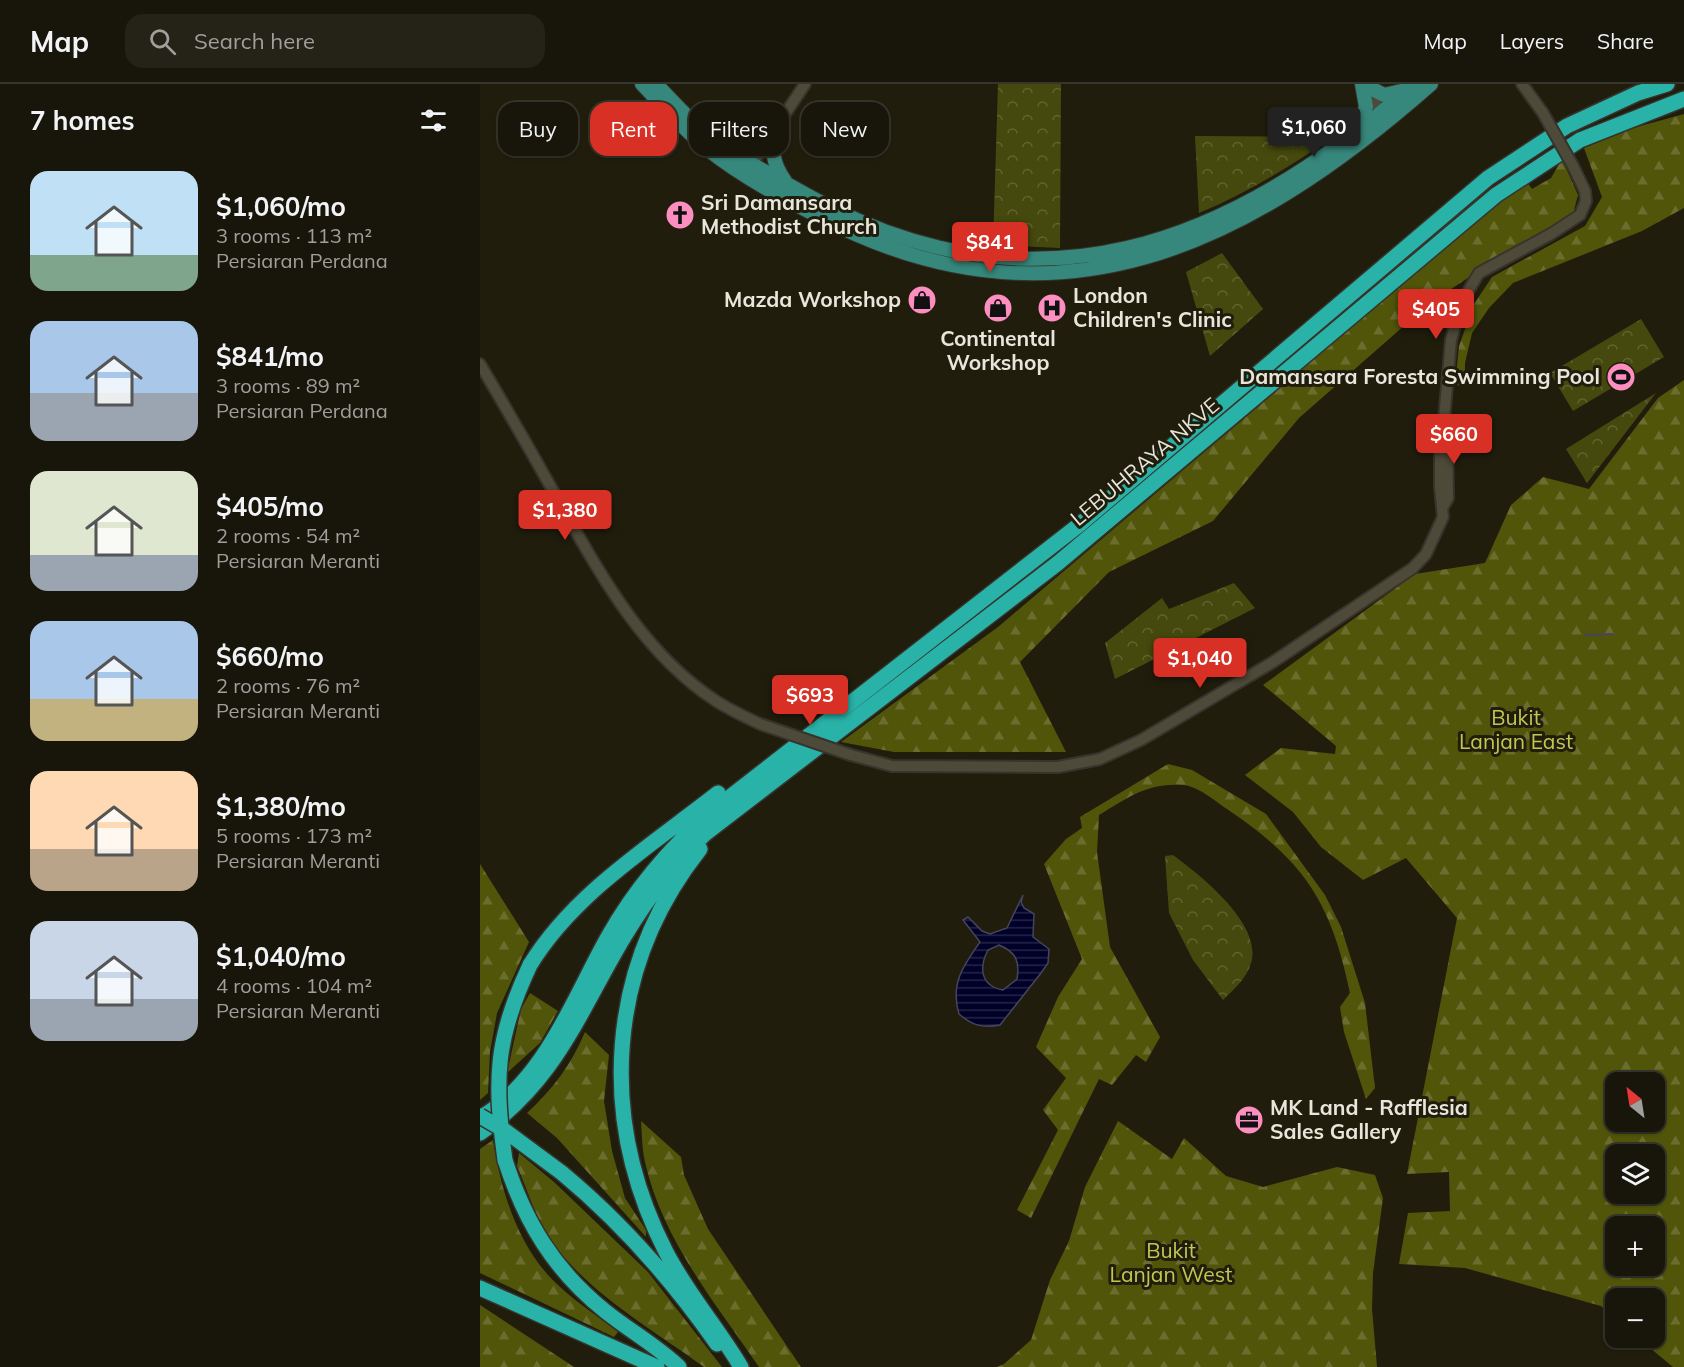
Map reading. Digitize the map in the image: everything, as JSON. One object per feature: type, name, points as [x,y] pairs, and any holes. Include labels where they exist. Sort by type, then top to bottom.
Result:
[{"type":"highway","name":"LEBUHRAYA NKVE","points":[[743,785],[891,674],[1079,525],[1488,178],[1568,126],[1638,93],[1667,84]]},
{"type":"highway","name":"LEBUHRAYA NKVE","points":[[730,814],[1058,563],[1496,195],[1580,140],[1684,99]]},
{"type":"highway","points":[[680,1367],[605,1311],[549,1255],[518,1199],[505,1160],[498,1096],[500,1051],[511,1005],[530,965],[545,941],[563,919],[613,876],[722,790],[743,785]]},
{"type":"highway","points":[[480,1117],[489,1112],[527,1075],[550,1043],[574,1004],[608,937],[664,858],[685,835],[743,785]]},
{"type":"highway","points":[[480,1133],[518,1104],[537,1083],[586,1009],[638,914],[675,863],[730,814]]},
{"type":"highway","points":[[730,814],[693,858],[672,889],[642,954],[630,991],[621,1063],[621,1100],[634,1176],[648,1214],[667,1254],[741,1367]]},
{"type":"highway","points":[[480,1117],[504,1130],[586,1193],[654,1264],[733,1367]]},
{"type":"highway","points":[[480,1288],[657,1367]]},
{"type":"main road","points":[[642,84],[689,125]]},
{"type":"main road","points":[[657,84],[689,119]]},
{"type":"main road","points":[[1362,84],[1384,95],[1394,94],[1414,85]]},
{"type":"main road","points":[[1352,134],[1364,116],[1366,107],[1362,84]]},
{"type":"main road","points":[[729,156],[783,189],[838,213],[946,251],[983,257],[1090,263],[1150,256],[1211,234],[1323,171],[1372,134],[1431,84]]},
{"type":"main road","points":[[1090,263],[1203,224],[1258,196],[1319,158],[1382,112],[1414,85]]},
{"type":"main road","points":[[734,156],[752,164],[783,189]]},
{"type":"main road","points":[[772,156],[783,189]]},
{"type":"street","points":[[789,108],[804,84]]},
{"type":"street","points":[[1362,84],[1382,112],[1382,120],[1372,134]]},
{"type":"street","points":[[1522,84],[1536,100]]},
{"type":"street","points":[[480,364],[596,568],[625,612],[672,664],[715,700],[760,724],[892,766],[1058,767],[1100,759],[1140,740],[1273,662],[1413,568],[1426,554],[1440,527],[1444,505],[1448,498],[1447,425],[1444,420],[1451,340],[1461,303],[1479,273],[1580,215],[1586,201],[1585,191],[1536,100],[1531,84]]},
{"type":"street","points":[[1382,112],[1388,114],[1404,108]]},
{"type":"street","points":[[752,164],[757,156]]},
{"type":"street","points":[[1444,420],[1440,424],[1440,487],[1444,505]]},
{"type":"street","points":[[1440,449],[1447,469],[1440,487]]},
{"type":"green space","points":[[998,84],[1061,84],[1060,248],[993,245]]},
{"type":"green space","points":[[1684,114],[1684,208],[1642,231],[1513,283],[1489,308],[1472,333],[1465,363],[1465,386],[1455,385],[1459,346],[1474,304],[1492,277],[1585,226],[1602,197],[1584,148],[1637,127]]},
{"type":"green space","points":[[1195,136],[1334,137],[1252,188],[1199,213]]},
{"type":"green space","points":[[1562,159],[1578,195],[1573,214],[1498,258],[1430,303],[1299,418],[1213,521],[1109,572],[1020,662],[1066,752],[894,752],[841,742],[998,627],[1498,203],[1526,181],[1532,189],[1551,178]]},
{"type":"green space","points":[[1222,253],[1263,309],[1210,356],[1186,272]]},
{"type":"green space","points":[[1641,319],[1664,357],[1573,411],[1550,373]]},
{"type":"green space","name":"Bukit Lanjan East","points":[[1684,380],[1684,1367],[1673,1367],[1650,1348],[1665,1348],[1665,1288],[1605,1288],[1605,1310],[1601,1306],[1465,1268],[1399,1264],[1408,1213],[1450,1211],[1449,1172],[1407,1174],[1457,918],[1406,858],[1363,880],[1321,847],[1293,812],[1245,775],[1281,748],[1335,754],[1336,746],[1263,685],[1415,574],[1485,563],[1511,505],[1543,477],[1589,489],[1658,398]]},
{"type":"green space","points":[[1656,393],[1587,483],[1566,449]]},
{"type":"green space","points":[[1234,583],[1255,608],[1115,679],[1105,643],[1162,598],[1169,609]]},
{"type":"green space","points":[[1168,764],[1192,770],[1266,814],[1325,895],[1341,927],[1365,1003],[1375,1088],[1366,1099],[1344,1032],[1340,1007],[1350,993],[1334,933],[1311,887],[1295,867],[1254,828],[1195,788],[1170,785],[1138,792],[1099,815],[1097,852],[1110,947],[1160,1037],[1146,1062],[1136,1055],[1112,1085],[1099,1079],[1031,1218],[1017,1210],[1058,1130],[1043,1110],[1066,1078],[1036,1047],[1058,997],[1082,959],[1044,864],[1066,839],[1082,828],[1080,817]]},
{"type":"green space","points":[[1173,855],[1227,902],[1248,932],[1252,948],[1251,963],[1240,983],[1223,1000],[1193,960],[1169,913],[1165,856]]},
{"type":"green space","points":[[480,864],[529,942],[497,1013],[490,1052],[488,1093],[480,1100]]},
{"type":"green space","points":[[530,993],[558,1011],[540,1043],[507,1073],[521,1009]]},
{"type":"green space","points":[[585,1032],[609,1055],[604,1101],[612,1151],[625,1198],[646,1230],[646,1237],[557,1138],[527,1113],[560,1076]]},
{"type":"green space","points":[[641,1121],[681,1157],[684,1175],[708,1229],[801,1367],[759,1367],[692,1270],[664,1218],[653,1190],[644,1157]]},
{"type":"green space","name":"Bukit Lanjan West","points":[[1118,1121],[1172,1159],[1184,1138],[1226,1176],[1263,1187],[1337,1167],[1375,1175],[1383,1198],[1373,1273],[1372,1309],[1377,1367],[997,1367],[1004,1364],[1031,1340],[1050,1280],[1069,1241],[1085,1187]]},
{"type":"green space","points":[[493,1140],[507,1200],[533,1255],[545,1272],[566,1292],[618,1332],[614,1337],[480,1273],[480,1149]]},
{"type":"green space","points":[[519,1153],[554,1182],[648,1272],[722,1367],[704,1367],[624,1311],[570,1264],[554,1245],[538,1217],[517,1166]]},
{"type":"green space","points":[[480,1305],[574,1367],[480,1367]]},
{"type":"water","points":[[1023,895],[1021,902],[1024,908],[1034,914],[1033,937],[1049,949],[1048,963],[1000,1025],[978,1025],[959,1014],[957,1003],[957,984],[960,976],[980,942],[963,920],[968,917],[982,931],[990,934],[1007,928]],"holes":[[[999,945],[1016,958],[1018,973],[1017,979],[1003,990],[995,988],[986,980],[983,969],[988,950]]]},
{"type":"waterway","points":[[1585,635],[1613,634]]},
{"type":"place","name":"Sri Damansara Methodist Church","points":[[680,215]]},
{"type":"place","name":"Mazda Workshop","points":[[922,300]]},
{"type":"place","name":"Continental Workshop","points":[[998,308]]},
{"type":"place","name":"London Children's Clinic","points":[[1052,308]]},
{"type":"place","name":"Damansara Foresta Swimming Pool","points":[[1621,377]]},
{"type":"place","name":"MK Land - Rafflesia Sales Gallery","points":[[1249,1120]]}]
